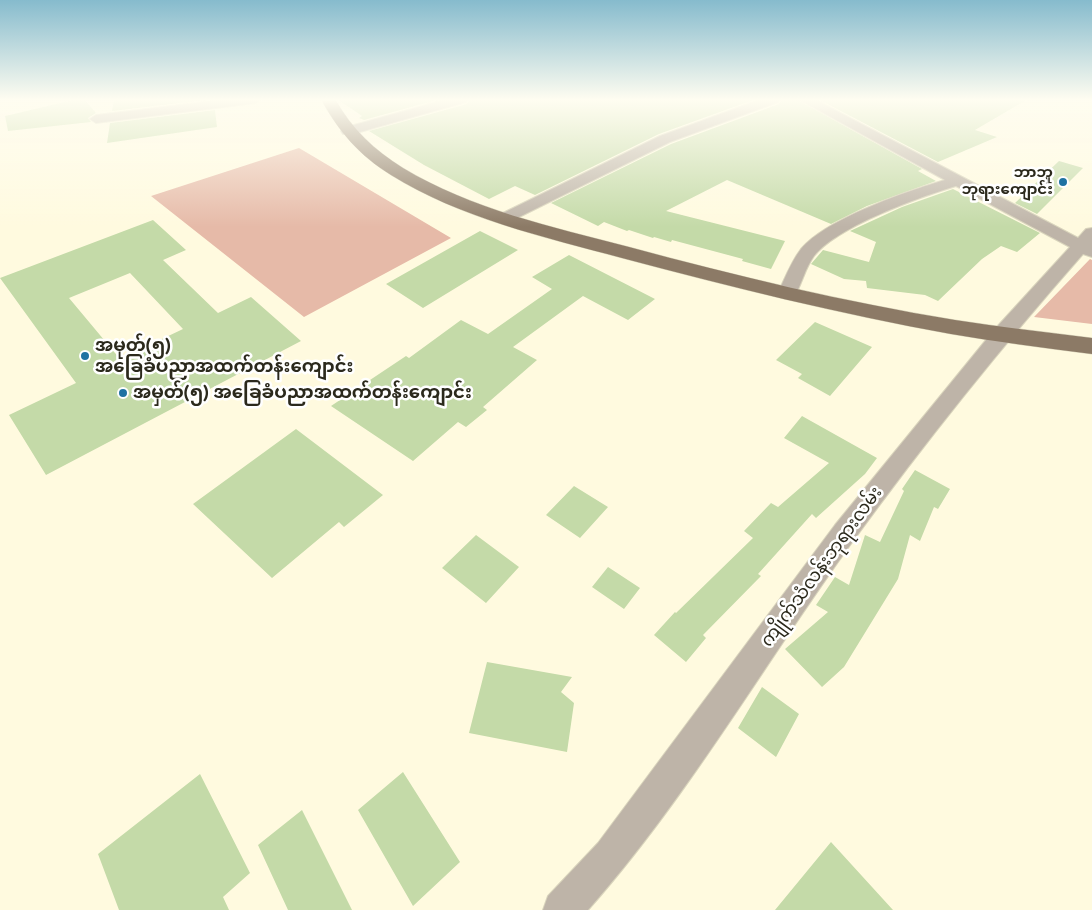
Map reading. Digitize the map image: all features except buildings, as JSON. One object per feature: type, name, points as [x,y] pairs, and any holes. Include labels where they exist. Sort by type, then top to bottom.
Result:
[{"type":"main road","points":[[358,141],[367,150],[399,172],[435,192],[505,218],[569,237],[787,293],[933,323],[1092,346]]},
{"type":"street","points":[[505,218],[661,141]]},
{"type":"street","points":[[885,141],[1089,244]]},
{"type":"street","points":[[787,293],[810,250],[846,225],[905,198],[959,180]]},
{"type":"street","name":"ကျိုက်သံလန်းဘုရားလမ်း","points":[[562,910],[611,856],[844,533],[1002,334],[1089,244]]},
{"type":"shaded area","points":[[299,148],[451,238],[304,317],[151,196]]},
{"type":"shaded area","points":[[1090,259],[1092,260],[1092,324],[1034,317]]},
{"type":"place","name":"ဘာဘူ ဘုရားကျောင်း","points":[[1063,182]]},
{"type":"place","name":"အမုတ်(၅) အခြေခံပညာအထက်တန်းကျောင်း","points":[[85,356]]},
{"type":"place","name":"အမှတ်(၅) အခြေခံပညာအထက်တန်းကျောင်း","points":[[123,393]]}]
